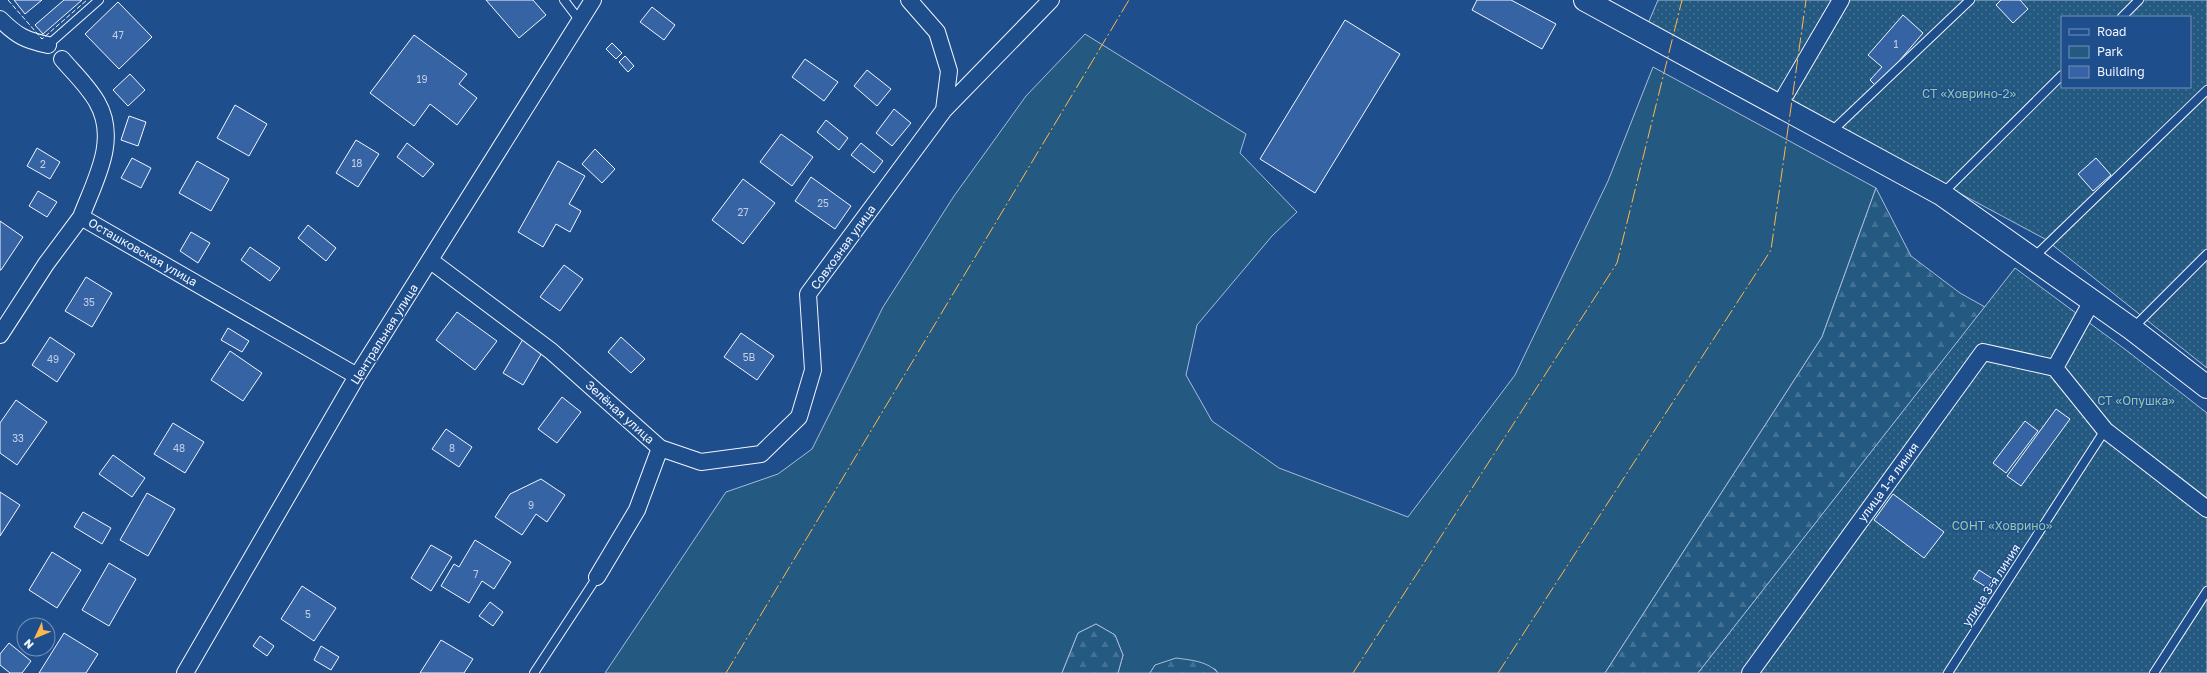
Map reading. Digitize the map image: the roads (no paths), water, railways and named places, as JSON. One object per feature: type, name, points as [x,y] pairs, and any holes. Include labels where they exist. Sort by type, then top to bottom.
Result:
[{"type":"street","name":"Центральная улица","points":[[185,673],[357,376],[431,261],[593,0]]},
{"type":"street","name":"Совхозная улица","points":[[660,448],[701,462],[761,454],[799,418],[813,370],[808,294],[944,110],[949,70],[937,32],[909,0]]},
{"type":"street","points":[[944,110],[1051,0]]},
{"type":"street","points":[[1585,0],[1941,194],[2132,329],[2207,386]]},
{"type":"street","points":[[1779,106],[1841,0]]},
{"type":"street","points":[[0,19],[12,31],[27,41],[48,45]]},
{"type":"street","name":"Осташковская улица","points":[[62,59],[97,102],[106,125],[106,150],[81,217],[357,376]]},
{"type":"street","points":[[0,335],[46,264],[81,217]]},
{"type":"street","name":"Зелёная улица","points":[[431,261],[551,351],[660,448],[637,510],[597,577]]},
{"type":"street","points":[[2092,301],[2055,368],[2105,430],[2207,509]]},
{"type":"street","name":"улица 1-я линия","points":[[1750,673],[1983,352],[2055,368]]},
{"type":"lane","points":[[48,45],[99,0]]},
{"type":"lane","points":[[564,0],[580,20]]},
{"type":"lane","points":[[1831,133],[1970,0]]},
{"type":"lane","points":[[2123,16],[2139,0]]},
{"type":"lane","points":[[1941,194],[2061,77]]},
{"type":"lane","points":[[2032,259],[2207,90]]},
{"type":"lane","points":[[2132,329],[2207,254]]},
{"type":"lane","name":"улица 3-я линия","points":[[1948,673],[2105,430]]},
{"type":"lane","name":"Зелёная улица","points":[[534,673],[597,577]]},
{"type":"lane","points":[[2154,673],[2207,592]]},
{"type":"park label","name":"СТ «Ховрино-2»","points":[[1969,93]]},
{"type":"park label","name":"СТ «Опушка»","points":[[2136,400]]},
{"type":"park label","name":"СОНТ «Ховрино»","points":[[2002,525]]}]
